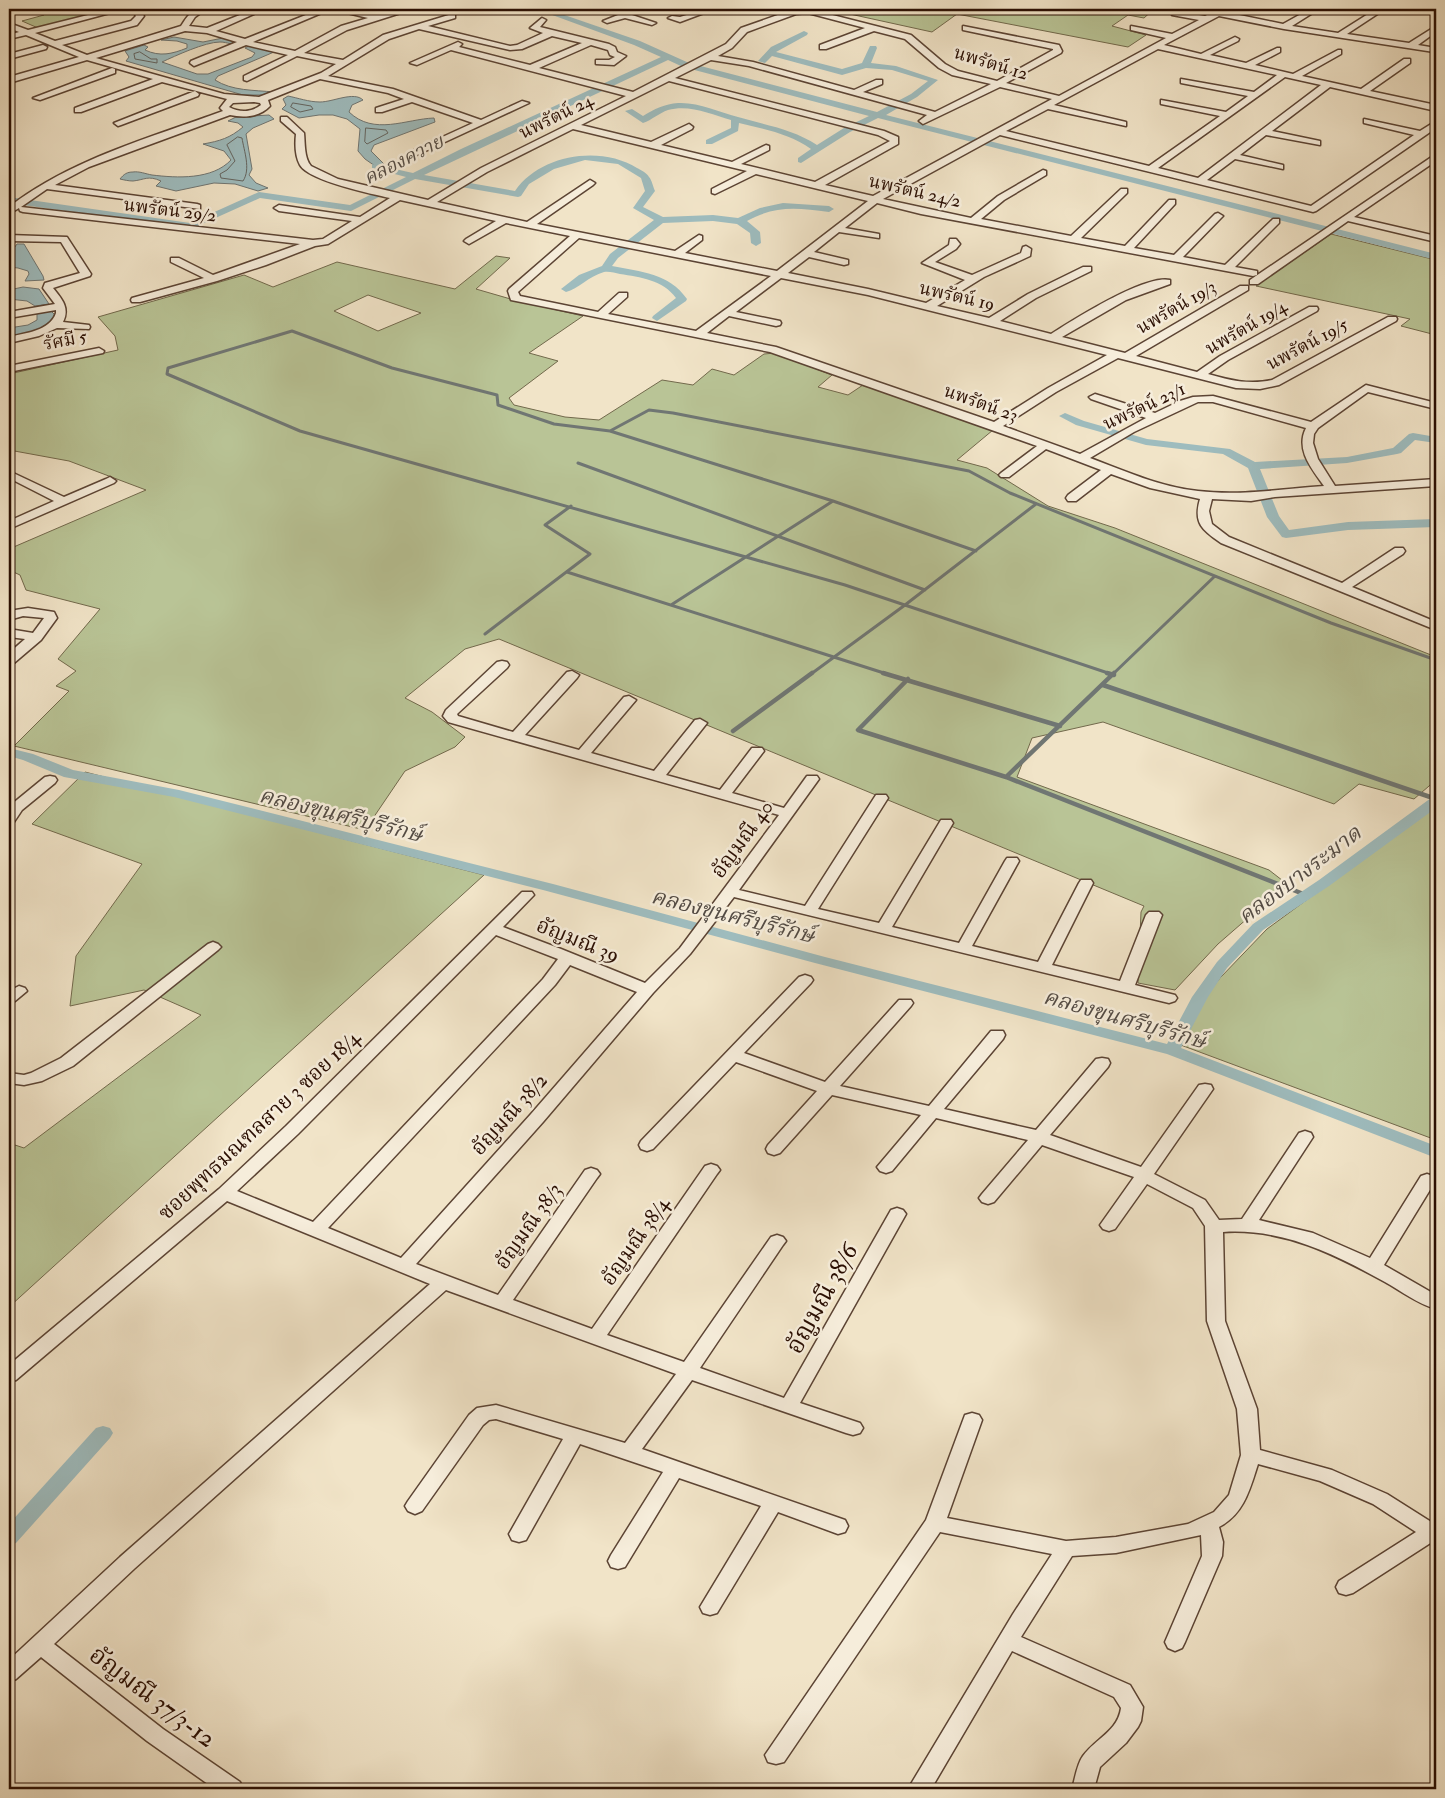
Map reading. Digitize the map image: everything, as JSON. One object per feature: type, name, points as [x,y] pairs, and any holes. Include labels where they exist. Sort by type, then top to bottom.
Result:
[{"type":"street","points":[[11,35],[121,9]]},
{"type":"street","points":[[55,44],[134,23],[140,16],[134,9]]},
{"type":"street","points":[[184,28],[192,15],[202,9]]},
{"type":"street","points":[[208,31],[261,9]]},
{"type":"street","points":[[194,63],[327,9]]},
{"type":"street","points":[[342,9],[375,17]]},
{"type":"street","points":[[247,78],[297,54],[334,33],[375,17],[404,9]]},
{"type":"street","points":[[610,9],[652,23]]},
{"type":"street","points":[[607,20],[639,9]]},
{"type":"street","points":[[672,18],[680,20],[700,13],[675,9]]},
{"type":"street","points":[[1284,27],[1315,9]]},
{"type":"street","points":[[1340,35],[1381,9]]},
{"type":"street","points":[[699,334],[779,276],[875,199],[1221,11],[1284,27],[1434,50]]},
{"type":"street","name":"นพรัตน์ 12","points":[[699,62],[729,46],[744,30],[795,12],[808,12],[874,28],[913,40],[936,62],[955,73],[1061,99]]},
{"type":"street","points":[[1175,13],[1206,19]]},
{"type":"street","points":[[260,100],[321,77],[386,37],[452,16]]},
{"type":"street","points":[[542,20],[534,28],[591,42],[609,48],[613,53],[623,57],[610,63],[599,62]]},
{"type":"street","points":[[9,25],[87,58],[223,96],[260,100],[266,103],[266,106],[264,111],[242,113],[226,109],[195,94],[75,61],[11,35]]},
{"type":"street","points":[[418,26],[513,48],[550,33]]},
{"type":"street","points":[[9,80],[184,28],[208,31],[246,43],[346,63]]},
{"type":"street","points":[[823,47],[874,28]]},
{"type":"street","points":[[923,121],[1056,54],[1058,48],[966,28]]},
{"type":"street","points":[[1134,28],[1173,37]]},
{"type":"street","points":[[1411,46],[1436,28]]},
{"type":"street","points":[[414,63],[471,39]]},
{"type":"street","points":[[1201,57],[1235,39]]},
{"type":"street","points":[[531,68],[591,42]]},
{"type":"street","points":[[1156,46],[1436,108]]},
{"type":"street","points":[[9,57],[43,47]]},
{"type":"street","points":[[450,48],[634,95]]},
{"type":"street","points":[[1246,67],[1277,50]]},
{"type":"street","points":[[1294,77],[1338,52]]},
{"type":"street","points":[[710,57],[750,64],[936,115]]},
{"type":"street","points":[[1362,92],[1407,61]]},
{"type":"street","name":"นพรัตน์ 24","points":[[430,203],[466,179],[699,62]]},
{"type":"street","points":[[37,98],[112,71]]},
{"type":"street","points":[[1150,170],[1283,75]]},
{"type":"street","points":[[321,77],[373,87],[481,123]]},
{"type":"street","points":[[78,110],[162,78]]},
{"type":"street","points":[[667,78],[845,123],[896,140],[817,185]]},
{"type":"street","points":[[1184,81],[1256,95]]},
{"type":"street","points":[[854,93],[878,82]]},
{"type":"street","points":[[1199,182],[1327,85]]},
{"type":"street","points":[[118,123],[195,94]]},
{"type":"street","points":[[9,211],[45,186],[108,157],[226,109],[230,101],[242,99]]},
{"type":"street","points":[[379,110],[412,99]]},
{"type":"street","points":[[1164,102],[1228,114]]},
{"type":"street","points":[[417,152],[526,103]]},
{"type":"street","points":[[1047,106],[1123,124]]},
{"type":"street","name":"นพรัตน์ 19","points":[[284,119],[300,133],[300,147],[304,164],[308,168],[335,181],[370,191],[505,218],[577,235],[874,294],[992,322],[1198,376]]},
{"type":"street","points":[[1367,121],[1422,134]]},
{"type":"street","points":[[998,132],[1313,209],[1436,124]]},
{"type":"street","name":"นพรัตน์ 24/2","points":[[572,126],[921,211],[1228,268],[1254,277],[1343,222]]},
{"type":"street","points":[[653,145],[689,127]]},
{"type":"street","points":[[1264,132],[1317,143]]},
{"type":"street","points":[[734,165],[766,148]]},
{"type":"street","points":[[1233,156],[1280,167]]},
{"type":"street","points":[[1343,222],[1436,157]]},
{"type":"street","points":[[715,191],[756,170]]},
{"type":"street","points":[[973,221],[1000,198],[1043,173]]},
{"type":"street","points":[[530,224],[590,183]]},
{"type":"street","points":[[45,186],[197,207]]},
{"type":"street","points":[[1074,239],[1124,191]]},
{"type":"street","points":[[136,300],[213,279],[313,243],[325,242],[399,197]]},
{"type":"street","points":[[1127,250],[1172,202]]},
{"type":"street","name":"นพรัตน์ 29/2","points":[[21,203],[313,243]]},
{"type":"street","points":[[279,208],[362,220]]},
{"type":"street","points":[[1176,259],[1218,216]]},
{"type":"street","points":[[469,241],[505,218]]},
{"type":"street","points":[[1228,268],[1276,221]]},
{"type":"street","points":[[1343,222],[1436,239]]},
{"type":"street","points":[[836,229],[876,236]]},
{"type":"street","name":"นพรัตน์ 23","points":[[577,235],[513,291],[513,295],[521,300],[699,334],[703,337],[753,344],[803,358],[1045,444],[1154,486],[1207,495],[1251,497],[1275,493],[1436,483]]},
{"type":"street","points":[[9,238],[59,238],[67,241],[86,274],[49,285],[48,288],[60,306],[61,320],[57,325]]},
{"type":"street","points":[[676,255],[699,238]]},
{"type":"street","points":[[954,241],[953,247],[927,263],[973,279]]},
{"type":"street","points":[[927,307],[973,279],[1026,254],[1026,249]]},
{"type":"street","points":[[806,253],[844,262]]},
{"type":"street","points":[[175,260],[213,279]]},
{"type":"street","points":[[992,322],[1026,300],[1087,269]]},
{"type":"street","points":[[1052,338],[1076,323],[1140,290],[1166,282]]},
{"type":"street","name":"นพรัตน์ 19/3","points":[[995,426],[1052,390],[1121,356],[1244,288]]},
{"type":"street","points":[[599,316],[623,295]]},
{"type":"street","points":[[9,315],[60,306]]},
{"type":"street","name":"นพรัตน์ 19/4","points":[[1198,376],[1224,358],[1313,309]]},
{"type":"street","points":[[728,313],[776,323]]},
{"type":"street","name":"นพรัตน์ 19/5","points":[[1198,376],[1236,385],[1260,386],[1275,383],[1392,319]]},
{"type":"street","points":[[9,340],[57,325],[85,327]]},
{"type":"street","name":"รัศมี 5","points":[[9,369],[99,351]]},
{"type":"street","points":[[1332,490],[1309,454],[1306,440],[1308,432],[1313,426],[1366,388],[1436,406]]},
{"type":"street","points":[[1095,397],[1155,417]]},
{"type":"street","name":"นพรัตน์ 23/1","points":[[1081,458],[1112,439],[1155,417],[1197,399],[1213,399],[1313,426]]},
{"type":"street","points":[[1005,475],[1045,444]]},
{"type":"street","points":[[1072,498],[1110,469]]},
{"type":"street","points":[[9,474],[64,501]]},
{"type":"street","points":[[9,525],[110,481]]},
{"type":"street","points":[[1207,495],[1202,510],[1202,519],[1211,531],[1226,540],[1436,626]]},
{"type":"street","points":[[1343,588],[1399,551]]},
{"type":"street","points":[[9,616],[20,612],[49,615],[50,618],[36,637],[9,660]]},
{"type":"street","points":[[9,633],[36,637]]},
{"type":"street","points":[[502,665],[451,713],[450,716],[453,719],[787,813]]},
{"type":"street","points":[[515,738],[572,675]]},
{"type":"street","points":[[581,756],[629,700]]},
{"type":"street","points":[[657,776],[700,723]]},
{"type":"street","points":[[724,796],[757,751]]},
{"type":"street","name":"อัญมณี 40","points":[[647,990],[685,951],[812,779]]},
{"type":"street","points":[[9,819],[17,807],[50,780]]},
{"type":"street","points":[[809,911],[881,798]]},
{"type":"street","points":[[883,929],[946,823]]},
{"type":"street","points":[[964,947],[1012,861]]},
{"type":"street","points":[[1043,968],[1086,882]]},
{"type":"street","name":"ซอยพุทธมณฑลสาย 3 ซอย 18/4","points":[[9,1374],[225,1193],[292,1130],[527,895]]},
{"type":"street","points":[[727,896],[809,911],[1169,998]]},
{"type":"street","points":[[1126,987],[1154,915]]},
{"type":"street","name":"อัญมณี 39","points":[[493,929],[647,990]]},
{"type":"street","points":[[9,1078],[24,1080],[36,1077],[67,1062],[213,947]]},
{"type":"street","points":[[316,1230],[549,982],[568,958]]},
{"type":"street","points":[[647,1145],[805,980]]},
{"type":"street","name":"อัญมณี 38/2","points":[[404,1266],[537,1118],[647,990]]},
{"type":"street","points":[[774,1149],[905,1003]]},
{"type":"street","points":[[886,1167],[997,1035]]},
{"type":"street","points":[[733,1055],[794,1078],[828,1088],[1023,1132],[1144,1176],[1199,1204],[1214,1226],[1216,1249],[1214,1286],[1216,1321],[1247,1410],[1251,1455],[1238,1498],[1221,1517],[1192,1531],[1116,1544],[1066,1549],[935,1522]]},
{"type":"street","points":[[988,1198],[1102,1063]]},
{"type":"street","points":[[1109,1225],[1205,1089]]},
{"type":"street","points":[[1247,1225],[1305,1137]]},
{"type":"street","name":"อัญมณี 38/4","points":[[596,1337],[711,1170]]},
{"type":"street","name":"อัญมณี 38/3","points":[[501,1304],[591,1174]]},
{"type":"street","points":[[1373,1268],[1428,1180]]},
{"type":"street","points":[[225,1193],[501,1304],[788,1407],[853,1428]]},
{"type":"street","name":"อัญมณี 38/6","points":[[788,1407],[897,1214]]},
{"type":"street","points":[[1214,1226],[1258,1225],[1288,1230],[1338,1248],[1436,1303]]},
{"type":"street","points":[[629,1452],[689,1370],[776,1241]]},
{"type":"street","points":[[9,1673],[41,1645],[126,1563],[443,1282]]},
{"type":"street","points":[[415,1506],[476,1420],[484,1413],[496,1412],[629,1452],[838,1526]]},
{"type":"street","points":[[776,1755],[935,1522],[972,1420]]},
{"type":"street","points":[[518,1534],[575,1436]]},
{"type":"street","points":[[1251,1455],[1325,1475],[1380,1498],[1434,1534],[1346,1586]]},
{"type":"street","points":[[618,1561],[675,1468]]},
{"type":"street","points":[[710,1607],[773,1503]]},
{"type":"street","points":[[1175,1642],[1212,1556],[1213,1542],[1208,1523]]},
{"type":"street","points":[[919,1789],[1008,1640],[1066,1549]]},
{"type":"street","points":[[1008,1640],[1122,1692],[1132,1707],[1130,1721],[1118,1737],[1091,1762],[1083,1789]]},
{"type":"street","name":"อัญมณี 37/3-12","points":[[41,1645],[155,1735],[232,1789]]},
{"type":"green space","points":[[27,9],[116,9],[38,28],[22,21],[44,15]]},
{"type":"green space","points":[[827,9],[1154,9],[1144,18],[1128,15],[1112,26],[1146,35],[1128,47],[957,14],[932,32]]},
{"type":"green space","points":[[1331,234],[1436,260],[1436,335],[1401,326],[1410,319],[1256,286]]},
{"type":"green space","points":[[496,256],[510,258],[476,289],[583,316],[529,353],[558,361],[509,398],[514,405],[565,417],[599,420],[662,380],[693,385],[712,369],[734,375],[764,354],[775,353],[832,375],[818,387],[848,395],[863,385],[993,430],[957,460],[987,468],[1048,506],[1115,528],[1436,657],[1436,780],[1414,799],[1359,784],[1334,804],[1103,722],[1032,738],[1017,777],[1269,870],[1287,884],[1218,944],[1175,990],[1138,983],[1141,912],[1144,906],[499,639],[465,649],[405,698],[432,712],[465,737],[455,747],[405,771],[365,830],[14,746],[69,691],[56,686],[76,671],[58,659],[100,609],[26,590],[20,575],[9,570],[9,549],[146,490],[69,461],[9,450],[9,374],[118,350],[115,336],[98,317],[244,275],[273,287],[337,262],[455,289]],"holes":[[[368,295],[421,313],[378,331],[334,311]]]},
{"type":"green space","points":[[85,772],[484,875],[9,1307],[9,1143],[24,1148],[201,1015],[144,990],[70,1006],[76,956],[142,864],[32,824]]},
{"type":"green space","points":[[1436,805],[1436,1140],[1170,1041],[1220,978],[1267,929]]},
{"type":"water","points":[[174,37],[203,42],[223,38],[240,43],[220,42],[206,44],[162,62],[197,74],[208,74],[252,57],[255,53],[245,48],[249,46],[274,52],[218,76],[215,80],[236,88],[274,92],[265,95],[243,95],[126,61],[129,57],[125,51],[144,45],[148,47],[145,50],[161,54],[187,48],[187,44],[161,40]]},
{"type":"water","points":[[288,96],[320,102],[349,97],[359,98],[363,100],[352,105],[349,112],[359,119],[379,125],[434,118],[435,122],[374,145],[371,151],[385,165],[375,166],[358,151],[360,129],[347,119],[333,115],[299,118],[282,109],[286,105],[283,99]]},
{"type":"water","points":[[269,115],[274,119],[253,128],[246,134],[252,169],[249,175],[256,183],[268,188],[258,191],[235,184],[214,183],[176,191],[156,186],[161,181],[153,178],[133,181],[120,179],[131,172],[183,177],[214,171],[223,167],[231,160],[224,151],[203,144],[225,138],[243,127],[238,123],[228,121],[236,117]]},
{"type":"water","points":[[17,244],[24,244],[44,280],[25,281],[29,274],[28,271],[9,267],[9,255]]},
{"type":"water","points":[[23,287],[39,289],[49,304],[35,306],[27,301],[9,299],[9,290]]},
{"type":"water","points":[[51,311],[55,315],[52,321],[42,329],[9,338],[9,328],[28,325],[37,320],[37,313]]},
{"type":"waterway","name":"คลองควาย","points":[[540,9],[637,43],[668,57]]},
{"type":"waterway","points":[[770,53],[804,33]]},
{"type":"waterway","points":[[866,65],[873,48]]},
{"type":"waterway","points":[[762,61],[770,53]]},
{"type":"waterway","points":[[770,53],[842,72],[866,65]]},
{"type":"waterway","name":"คลองควาย","points":[[414,176],[464,151],[668,57]]},
{"type":"waterway","points":[[668,57],[686,65],[877,115]]},
{"type":"waterway","points":[[866,65],[893,68],[934,80],[904,102],[877,115]]},
{"type":"waterway","points":[[629,111],[643,120],[654,112],[666,108],[688,106],[735,119]]},
{"type":"waterway","points":[[817,149],[847,130],[877,115]]},
{"type":"waterway","points":[[877,115],[1436,257]]},
{"type":"waterway","points":[[709,142],[735,129],[735,119]]},
{"type":"waterway","points":[[735,119],[788,133],[817,149]]},
{"type":"waterway","points":[[801,160],[817,149]]},
{"type":"waterway","points":[[414,176],[518,194],[526,182],[551,167],[585,157],[621,162],[645,177],[650,191],[638,208],[661,220]]},
{"type":"waterway","points":[[375,166],[414,176]]},
{"type":"waterway","name":"คลองควาย","points":[[9,200],[191,226],[259,195],[351,208],[414,176]]},
{"type":"waterway","points":[[740,221],[773,207],[803,206],[829,209]]},
{"type":"waterway","points":[[661,220],[713,218],[740,221]]},
{"type":"waterway","points":[[606,268],[614,256],[661,220]]},
{"type":"waterway","points":[[740,221],[755,232],[756,243]]},
{"type":"waterway","points":[[566,289],[583,277],[606,268]]},
{"type":"waterway","points":[[606,268],[648,276],[668,284],[676,291],[682,299],[657,318]]},
{"type":"waterway","points":[[569,507],[300,431],[167,374],[168,368],[292,331],[392,368],[497,395],[498,405],[554,424],[610,431]]},
{"type":"waterway","points":[[610,431],[649,410],[673,413],[969,471],[1010,493],[1215,576]]},
{"type":"waterway","points":[[1065,416],[1080,423],[1146,442],[1226,451],[1253,466]]},
{"type":"waterway","points":[[610,431],[833,501]]},
{"type":"waterway","points":[[1253,466],[1347,460],[1397,451],[1413,436],[1436,440]]},
{"type":"waterway","points":[[578,463],[778,536]]},
{"type":"waterway","points":[[1253,466],[1273,517],[1286,534],[1348,526],[1436,523]]},
{"type":"waterway","points":[[778,536],[833,501]]},
{"type":"waterway","points":[[833,501],[975,551]]},
{"type":"waterway","points":[[975,551],[1036,504]]},
{"type":"waterway","points":[[485,634],[590,554],[545,525],[569,507]]},
{"type":"waterway","points":[[569,507],[746,557]]},
{"type":"waterway","points":[[746,557],[778,536]]},
{"type":"waterway","points":[[778,536],[925,590]]},
{"type":"waterway","points":[[925,590],[975,551]]},
{"type":"waterway","points":[[671,605],[746,557]]},
{"type":"waterway","points":[[746,557],[845,585],[905,605]]},
{"type":"waterway","points":[[567,572],[834,657]]},
{"type":"waterway","points":[[1113,674],[1215,576]]},
{"type":"waterway","points":[[1215,576],[1331,623],[1436,660]]},
{"type":"waterway","points":[[905,605],[925,590]]},
{"type":"waterway","points":[[834,657],[905,605]]},
{"type":"waterway","points":[[905,605],[1111,674]]},
{"type":"waterway","points":[[811,674],[834,657]]},
{"type":"waterway","points":[[834,657],[887,674]]},
{"type":"waterway","points":[[733,731],[812,673]]},
{"type":"waterway","points":[[883,673],[907,680]]},
{"type":"waterway","points":[[1107,673],[1112,675]]},
{"type":"waterway","points":[[1059,726],[1112,675]]},
{"type":"waterway","points":[[907,680],[1059,726]]},
{"type":"waterway","points":[[907,680],[858,730],[1006,777]]},
{"type":"waterway","points":[[1103,685],[1436,799]]},
{"type":"waterway","points":[[1006,777],[1059,726]]},
{"type":"waterway","name":"คลองขุนศรีบุรีรักษ์","points":[[9,752],[28,757],[69,774],[174,793],[548,887],[820,960],[1172,1050]]},
{"type":"waterway","points":[[1006,777],[1306,895]]},
{"type":"waterway","name":"คลองบางระมาด","points":[[1172,1050],[1200,997],[1222,965],[1258,927],[1324,883],[1436,801]]},
{"type":"waterway","name":"คลองขุนศรีบุรีรักษ์","points":[[1172,1050],[1436,1152]]},
{"type":"waterway","name":"คลองควาย","points":[[9,1537],[103,1433]]}]
